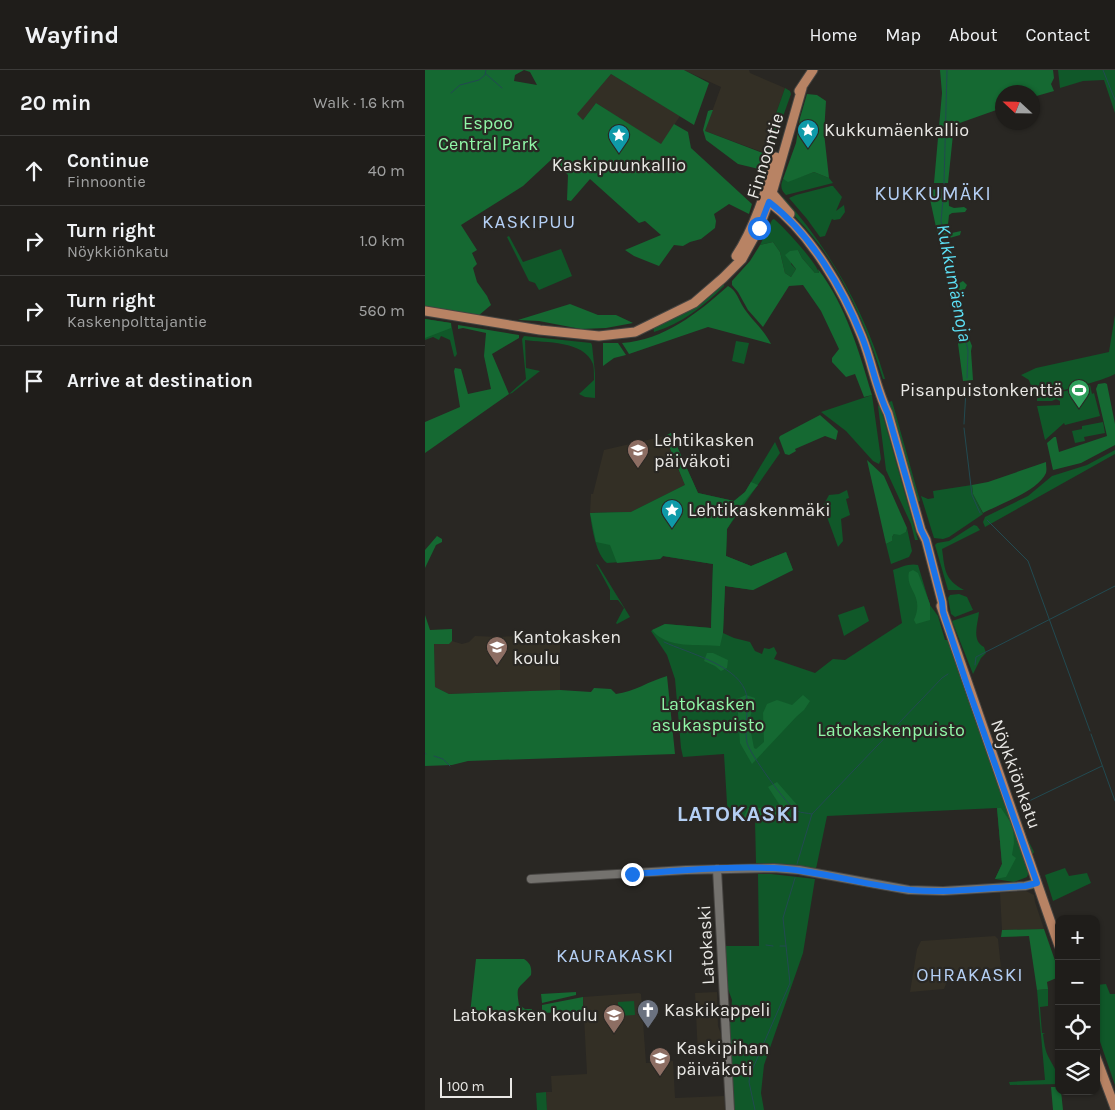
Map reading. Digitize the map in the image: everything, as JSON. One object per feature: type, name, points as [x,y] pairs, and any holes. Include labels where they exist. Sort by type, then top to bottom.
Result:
[{"type":"main road","name":"Finnoontie","points":[[617,334],[627,328],[660,317],[691,299],[700,293],[735,258],[741,248],[769,179],[795,96],[813,70]]},
{"type":"main road","name":"Finnoontie","points":[[425,311],[552,332],[599,336],[635,332],[672,315],[704,296],[742,259],[759,228],[771,198],[802,88]]},
{"type":"main road","name":"Nöykkiönkatu","points":[[771,198],[826,258],[841,282],[872,350],[888,402],[888,414],[921,530],[924,557],[1055,935]]},
{"type":"main road","points":[[1100,1068],[1115,1108]]},
{"type":"street","points":[[531,879],[717,869],[774,868],[799,870],[909,890],[938,892],[1025,886],[1037,883]]},
{"type":"street","name":"Latokaski","points":[[717,869],[730,1110]]},
{"type":"shaded area","points":[[684,70],[749,70],[750,73],[785,88],[762,152],[705,131],[721,87]]},
{"type":"shaded area","points":[[611,74],[680,116],[661,145],[596,103],[583,120],[576,114]]},
{"type":"shaded area","name":"Lehtikasken päiväkoti","points":[[665,436],[685,485],[631,512],[590,513],[591,494],[593,494],[604,450]]},
{"type":"shaded area","name":"Kantokasken koulu","points":[[560,633],[560,690],[449,694],[435,687],[434,644],[449,644],[452,641],[462,644],[469,642],[475,636],[499,637]]},
{"type":"shaded area","points":[[1026,891],[1034,895],[1044,929],[1002,930],[1000,893]]},
{"type":"shaded area","points":[[995,936],[998,939],[1001,968],[951,971],[944,989],[910,992],[917,949],[921,941]]},
{"type":"shaded area","points":[[717,992],[718,1026],[722,1037],[722,1053],[698,1055],[695,993]]},
{"type":"shaded area","name":"Latokasken koulu","points":[[641,994],[646,1063],[673,1061],[675,1098],[724,1096],[725,1110],[547,1110],[546,1092],[552,1092],[551,1076],[587,1074],[583,997]]},
{"type":"green space","name":"Espoo Central Park","points":[[425,70],[524,70],[684,70],[709,83],[694,125],[611,74],[577,114],[583,120],[596,103],[661,144],[674,124],[688,132],[691,148],[752,204],[749,214],[729,204],[714,214],[715,228],[701,239],[683,246],[674,245],[659,266],[634,256],[625,250],[661,235],[645,221],[639,223],[590,179],[571,201],[567,200],[568,175],[552,159],[523,186],[461,225],[477,250],[472,253],[477,264],[473,268],[477,282],[491,305],[478,316],[425,307]],"holes":[[[524,70],[530,72],[537,85],[514,81],[515,75]]]},
{"type":"green space","points":[[940,70],[1053,70],[1054,78],[1051,84],[1054,91],[1040,95],[1040,85],[995,85],[995,110],[954,125],[948,183],[934,183],[942,93]]},
{"type":"green space","points":[[1058,70],[1115,70],[1115,113],[1104,80],[1083,81],[1060,88]]},
{"type":"green space","points":[[785,88],[791,94],[770,153],[763,150]]},
{"type":"green space","points":[[807,94],[817,95],[826,101],[824,133],[829,178],[814,172],[788,182],[783,179],[796,143],[800,118]]},
{"type":"green space","points":[[713,110],[705,131],[768,155],[763,170],[738,164],[706,140],[703,130],[708,111]]},
{"type":"green space","points":[[814,172],[829,178],[833,183],[786,195],[781,188],[783,179],[788,181]]},
{"type":"green space","points":[[831,186],[842,197],[836,211],[844,205],[845,212],[840,219],[832,219],[825,236],[820,237],[789,198]]},
{"type":"green space","points":[[948,188],[949,206],[967,209],[965,212],[949,215],[947,234],[961,231],[960,235],[939,241],[928,190]]},
{"type":"green space","points":[[783,197],[816,238],[844,282],[867,330],[885,379],[883,379],[860,318],[846,288],[819,244],[781,201]]},
{"type":"green space","points":[[774,219],[806,253],[819,273],[815,273],[802,258],[798,250],[791,264],[796,269],[791,277],[785,273],[780,252],[773,242],[760,245]]},
{"type":"green space","points":[[509,236],[523,262],[561,249],[572,276],[539,290],[535,283],[529,281],[507,237]]},
{"type":"green space","points":[[773,242],[780,252],[785,273],[791,277],[796,269],[785,255],[790,251],[798,250],[802,258],[815,273],[819,273],[818,269],[828,283],[851,329],[872,395],[864,397],[855,374],[846,377],[832,362],[832,358],[839,349],[821,311],[803,285],[789,286],[763,327],[748,310],[732,285],[732,281],[750,261],[760,245]]},
{"type":"green space","points":[[952,262],[956,285],[963,281],[967,285],[958,296],[966,331],[972,346],[973,380],[963,381],[950,284],[945,265]]},
{"type":"green space","points":[[722,282],[724,286],[700,307],[674,324],[654,332],[653,326]]},
{"type":"green space","points":[[728,286],[735,292],[745,310],[771,344],[708,327],[629,354],[622,343],[652,337],[666,331],[705,306]]},
{"type":"green space","points":[[570,304],[598,315],[616,315],[633,323],[606,328],[581,329],[539,321],[518,320]]},
{"type":"green space","points":[[1115,315],[1115,374],[1075,387],[1050,393],[1034,394],[1029,380],[1021,375],[1036,368],[1109,352]]},
{"type":"green space","points":[[425,319],[451,323],[457,354],[455,357],[450,340],[441,336],[439,340],[433,337],[425,340]]},
{"type":"green space","points":[[425,319],[451,323],[451,328],[425,338]]},
{"type":"green space","points":[[458,325],[519,335],[519,338],[492,354],[509,394],[425,453],[425,422],[460,407],[455,368],[461,369],[468,394],[491,389],[484,356],[486,333],[463,328],[458,329]]},
{"type":"green space","points":[[524,336],[591,343],[595,373],[595,398],[579,394],[594,380],[593,364],[588,356],[573,347],[563,344],[525,340],[526,368],[540,371],[509,394],[526,379],[522,339]]},
{"type":"green space","points":[[736,341],[749,343],[744,364],[732,361]]},
{"type":"green space","points":[[603,343],[618,343],[626,355],[614,358],[603,366]]},
{"type":"green space","points":[[1098,384],[1107,384],[1115,424],[1115,445],[1081,463],[1053,470],[1047,443],[1054,437],[1056,437],[1059,452],[1107,436],[1096,389]]},
{"type":"green space","points":[[1090,385],[1100,416],[1065,425],[1064,423],[1045,440],[1037,406],[1060,405],[1060,401],[1056,399],[1052,401],[1037,401],[1037,398]]},
{"type":"green space","points":[[872,395],[881,459],[879,464],[873,461],[846,431],[821,412]]},
{"type":"green space","points":[[892,401],[920,501],[917,502],[897,436],[889,402]]},
{"type":"green space","points":[[880,405],[918,540],[915,540],[911,524],[886,470],[878,406]]},
{"type":"green space","points":[[820,415],[838,431],[836,440],[825,436],[795,449],[796,451],[789,455],[785,454],[780,436]]},
{"type":"green space","points":[[1103,422],[1105,433],[1084,437],[1085,441],[1075,443],[1072,431],[1082,429],[1082,426]]},
{"type":"green space","name":"Latokaskenpuisto","points":[[671,433],[698,493],[734,501],[745,492],[775,442],[780,453],[727,529],[726,556],[751,566],[786,552],[793,570],[753,590],[725,586],[723,633],[750,642],[755,651],[762,654],[764,648],[774,647],[777,653],[774,659],[815,673],[833,659],[845,660],[902,623],[893,570],[909,565],[918,565],[930,605],[938,616],[945,640],[949,640],[1029,871],[1027,877],[1014,882],[995,879],[1002,864],[997,808],[827,816],[816,869],[756,863],[755,819],[728,820],[724,754],[683,757],[675,679],[667,655],[651,631],[665,624],[711,628],[713,564],[663,556],[660,559],[607,563],[600,554],[593,533],[590,513],[631,512],[685,485],[665,436]]},
{"type":"green space","points":[[671,433],[698,493],[734,501],[745,492],[751,482],[758,485],[743,503],[727,529],[726,556],[751,566],[786,552],[793,570],[753,590],[725,586],[723,633],[720,646],[674,643],[658,636],[652,630],[665,624],[711,628],[713,564],[663,556],[660,559],[617,563],[610,545],[596,542],[590,513],[631,512],[685,485],[665,436]]},
{"type":"green space","points":[[1115,450],[1115,454],[985,527],[983,522],[985,517],[1028,496],[1052,476],[1087,465]]},
{"type":"green space","points":[[867,460],[884,476],[907,528],[906,532],[900,535],[894,534],[892,541],[886,544]]},
{"type":"green space","points":[[1046,462],[1046,473],[1035,486],[983,513],[973,494],[972,485],[988,482]]},
{"type":"green space","points":[[972,485],[973,494],[983,514],[949,537],[943,539],[934,538],[921,496],[928,499],[934,498],[933,491]]},
{"type":"green space","points":[[847,490],[849,498],[846,499],[850,515],[841,519],[843,541],[838,547],[823,506],[829,495],[839,494]]},
{"type":"green space","points":[[974,525],[980,530],[942,549],[949,578],[964,590],[948,590],[935,545],[949,541]]},
{"type":"green space","points":[[907,528],[912,551],[909,557],[891,564],[886,544],[892,541],[894,534],[906,532]]},
{"type":"green space","points":[[437,536],[442,539],[442,542],[436,545],[425,568],[425,550]]},
{"type":"green space","points":[[596,564],[630,617],[617,624],[624,608],[618,600],[610,600],[610,590]]},
{"type":"green space","points":[[913,570],[918,573],[930,604],[930,620],[916,624],[914,620],[917,604],[909,578],[909,572]]},
{"type":"green space","points":[[959,594],[967,597],[973,610],[955,617],[951,614],[948,598],[950,595]]},
{"type":"green space","points":[[864,606],[869,621],[844,636],[838,615]]},
{"type":"green space","points":[[979,612],[976,636],[986,653],[981,658],[973,674],[952,621]]},
{"type":"green space","points":[[425,615],[430,630],[452,629],[452,641],[449,644],[434,644],[435,687],[449,694],[560,690],[591,692],[594,688],[611,689],[616,694],[667,676],[675,754],[468,761],[452,765],[425,766]]},
{"type":"green space","points":[[959,645],[1027,838],[1034,852],[1032,855],[1027,846],[958,648]]},
{"type":"green space","points":[[707,653],[713,653],[728,660],[727,668],[721,671],[704,661]]},
{"type":"green space","points":[[746,695],[755,698],[749,722],[754,748],[756,749],[764,742],[763,713],[767,704],[777,700],[792,705],[803,695],[810,701],[804,710],[752,764],[740,743],[737,699]]},
{"type":"green space","points":[[777,782],[798,806],[778,815],[743,818],[748,808],[781,807],[768,787]]},
{"type":"green space","points":[[997,808],[1001,808],[1013,826],[1014,843],[1012,855],[1016,858],[1006,877],[995,879],[1002,864]]},
{"type":"green space","points":[[1065,868],[1069,876],[1087,873],[1091,883],[1053,901],[1045,875]]},
{"type":"green space","points":[[758,874],[815,879],[803,953],[764,1065],[761,1093],[764,1110],[733,1110],[728,1024],[730,1023],[732,1000],[728,989],[726,989],[723,946],[759,946]]},
{"type":"green space","points":[[1044,929],[1055,961],[1055,979],[1047,982],[1048,989],[1037,990],[1029,936],[1001,937],[1002,930]]},
{"type":"green space","points":[[476,959],[524,959],[528,962],[531,967],[531,975],[520,986],[518,994],[519,1005],[525,1009],[532,1009],[532,1012],[470,1014]]},
{"type":"green space","points":[[1106,984],[1110,994],[1115,994],[1115,1085],[1100,1042],[1100,985]]},
{"type":"green space","points":[[1048,989],[1048,1006],[1040,1007],[1042,1033],[1045,1033],[1043,1034],[1046,1049],[1055,1070],[1055,1084],[1010,1085],[1009,1082],[1045,1080],[1037,990]]},
{"type":"green space","points":[[576,992],[576,995],[542,1003],[541,994]]},
{"type":"green space","points":[[583,997],[583,1011],[542,1013],[542,1005]]},
{"type":"green space","points":[[634,1001],[635,1015],[618,1016],[618,1002]]},
{"type":"green space","points":[[1051,1087],[1055,1087],[1055,1095],[1061,1095],[1063,1110],[1053,1110]]},
{"type":"green space","points":[[546,1092],[547,1110],[537,1110],[536,1093]]},
{"type":"waterway","points":[[451,93],[460,85],[479,80],[485,75],[486,70]]},
{"type":"waterway","name":"Kukkumäenoja","points":[[944,184],[947,70]]},
{"type":"waterway","points":[[1103,70],[1115,100]]},
{"type":"waterway","points":[[486,74],[502,88]]},
{"type":"waterway","name":"Kukkumäenoja","points":[[944,189],[941,221],[968,351],[967,378]]},
{"type":"waterway","name":"Kukkumäenoja","points":[[964,424],[966,390]]},
{"type":"waterway","name":"Kukkumäenoja","points":[[964,428],[972,495],[980,513]]},
{"type":"waterway","name":"Kukkumäenoja","points":[[987,520],[1028,561],[1090,731]]},
{"type":"waterway","points":[[975,665],[976,657],[1115,586]]},
{"type":"waterway","points":[[664,642],[721,666],[739,681],[746,695],[746,737],[750,749],[770,780],[792,807],[799,812],[812,814]]},
{"type":"waterway","points":[[797,864],[812,814],[942,678],[948,674]]},
{"type":"waterway","points":[[1091,734],[1115,801]]},
{"type":"waterway","points":[[434,756],[443,759],[450,766]]},
{"type":"waterway","points":[[1027,802],[1102,766]]},
{"type":"waterway","points":[[755,1110],[749,1082],[750,1075],[790,983],[783,918],[795,878]]},
{"type":"waterway","points":[[766,945],[773,946]]},
{"type":"waterway","points":[[780,946],[786,946]]},
{"type":"place","name":"Kukkumäenkallio","points":[[808,149]]},
{"type":"place","name":"Kaskipuunkallio","points":[[619,154]]},
{"type":"place","name":"Pisanpuistonkenttä","points":[[1079,409]]},
{"type":"place","name":"Lehtikasken päiväkoti","points":[[638,469]]},
{"type":"place","name":"Lehtikaskenmäki","points":[[672,529]]},
{"type":"place","name":"Kantokasken koulu","points":[[497,666]]},
{"type":"place","name":"Kaskikappeli","points":[[648,1029]]},
{"type":"place","name":"Latokasken koulu","points":[[614,1034]]},
{"type":"place","name":"Kaskipihan päiväkoti","points":[[660,1077]]},
{"type":"district","name":"KUKKUMÄKI","points":[[933,193]]},
{"type":"district","name":"KASKIPUU","points":[[529,222]]},
{"type":"district","name":"LATOKASKI","points":[[738,814]]},
{"type":"district","name":"KAURAKASKI","points":[[615,956]]},
{"type":"district","name":"OHRAKASKI","points":[[970,975]]},
{"type":"route","points":[[632,874],[774,868],[799,870],[909,890],[938,892],[1025,886],[1037,883],[943,612],[926,540],[921,530],[888,414],[851,312],[838,286],[803,236],[769,202],[759,228]]},
{"type":"park label","name":"Latokasken asukaspuisto","points":[[708,714]]}]
